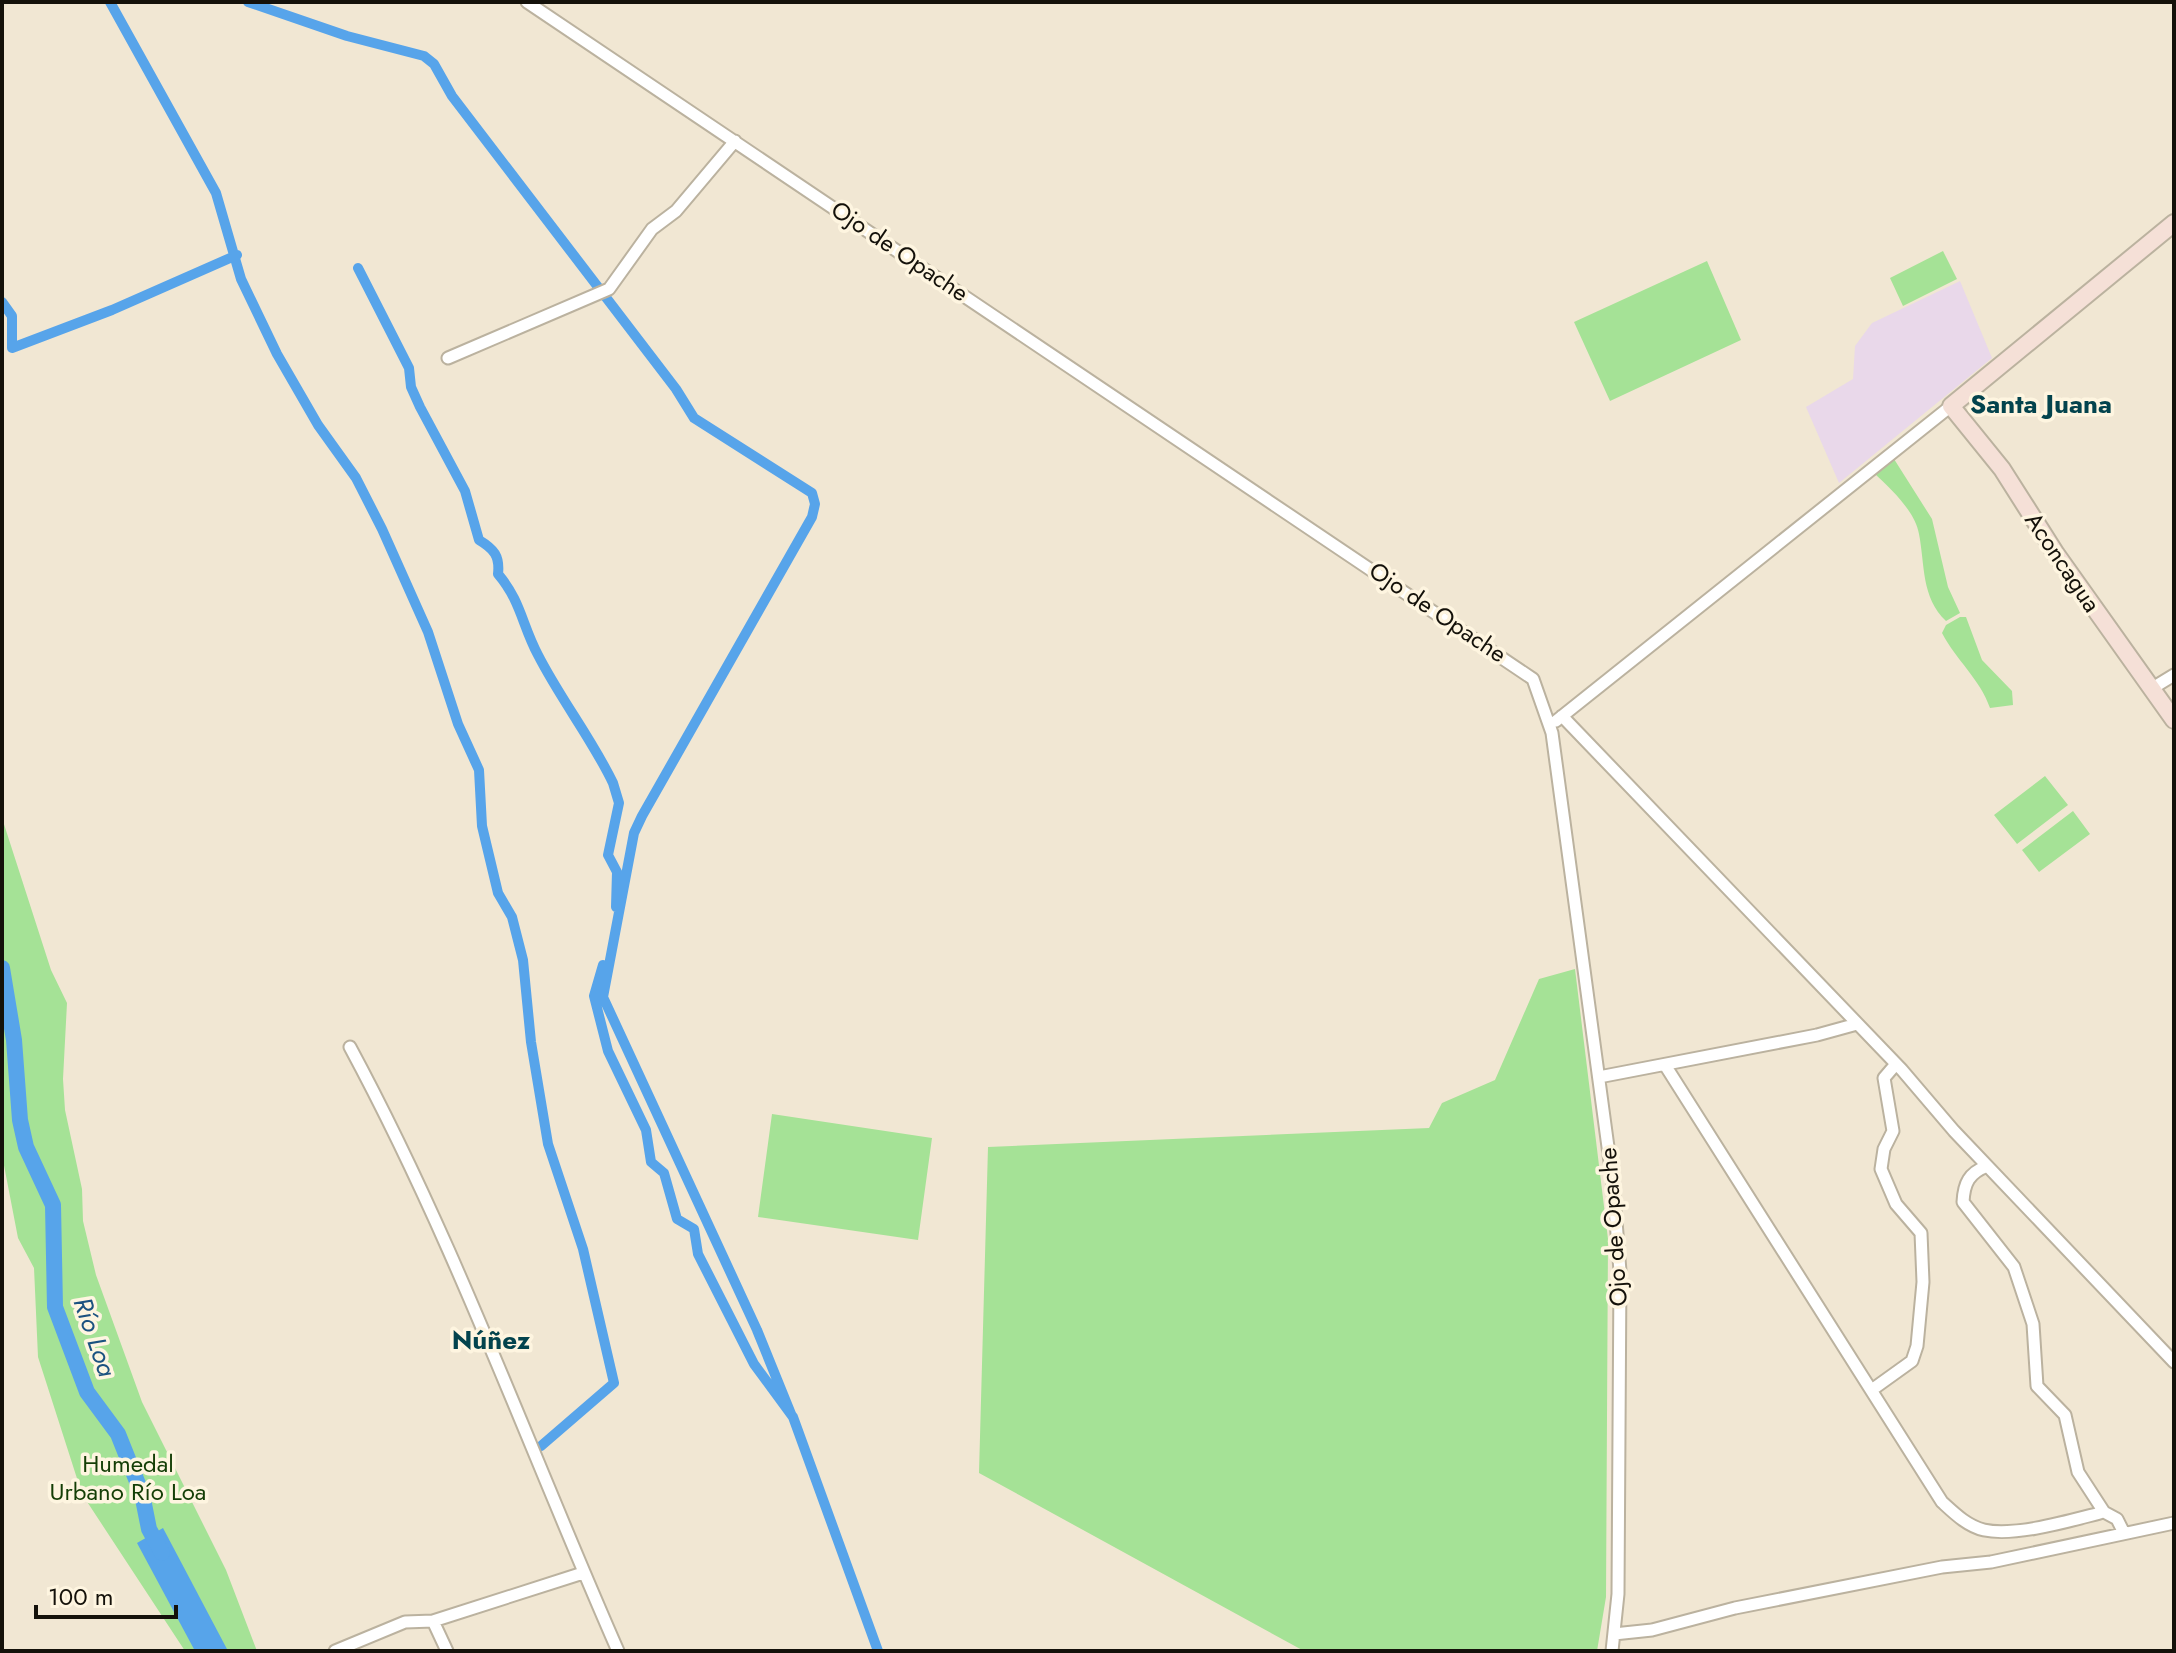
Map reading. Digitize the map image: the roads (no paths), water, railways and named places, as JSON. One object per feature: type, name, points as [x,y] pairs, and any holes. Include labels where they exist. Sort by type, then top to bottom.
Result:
[{"type":"street","name":"Ojo de Opache","points":[[527,2],[1533,679],[1550,726],[1569,840],[1620,1271],[1618,1594],[1612,1651]]},
{"type":"street","points":[[448,358],[603,293],[622,274],[652,229],[676,211],[735,141]]},
{"type":"street","points":[[1550,726],[1951,406],[2174,223]]},
{"type":"street","name":"Aconcagua","points":[[1951,406],[2002,469],[2056,554],[2174,720]]},
{"type":"street","points":[[2151,689],[2174,675]]},
{"type":"street","points":[[1562,716],[1896,1064],[1987,1166],[2174,1362]]},
{"type":"street","points":[[1599,1077],[1817,1035],[1857,1024]]},
{"type":"street","points":[[350,1047],[390,1122],[469,1291],[577,1549],[583,1573],[618,1651]]},
{"type":"street","points":[[1873,1389],[1912,1361],[1917,1346],[1923,1282],[1921,1233],[1896,1204],[1881,1169],[1882,1157],[1893,1131],[1884,1078],[1896,1064]]},
{"type":"street","points":[[1665,1065],[1942,1502],[1960,1519],[1984,1530],[2007,1530],[2104,1512]]},
{"type":"street","points":[[1987,1166],[1971,1175],[1964,1187],[1963,1202],[2014,1267],[2033,1324],[2037,1386],[2065,1415],[2078,1472],[2104,1512],[2117,1519],[2124,1533]]},
{"type":"street","points":[[1614,1634],[1652,1630],[1735,1608],[1942,1567],[1991,1562],[2174,1523]]},
{"type":"street","points":[[335,1651],[405,1622],[433,1621],[583,1573]]},
{"type":"street","points":[[433,1621],[447,1651]]},
{"type":"water","points":[[163,1528],[228,1651],[195,1651],[137,1543]]},
{"type":"waterway","points":[[110,2],[216,193],[241,279],[277,354],[318,425],[356,478],[382,529],[428,632],[458,724],[479,770],[482,826],[498,893],[512,917],[523,960],[531,1042],[548,1144],[583,1249],[614,1383],[541,1446]]},
{"type":"waterway","points":[[248,2],[347,36],[424,56],[434,64],[452,96],[676,389],[694,418],[812,493],[815,504],[812,517],[634,833],[603,997],[757,1330],[791,1414]]},
{"type":"waterway","points":[[2,302],[12,316],[12,348],[112,310],[237,255]]},
{"type":"waterway","points":[[358,268],[409,368],[411,387],[420,407],[465,491],[479,540],[495,554],[498,574],[517,604],[538,655],[613,783],[619,803],[608,855],[617,872],[616,907]]},
{"type":"waterway","points":[[603,965],[594,996],[608,1051],[646,1130],[651,1162],[664,1173],[677,1219],[694,1229],[698,1254],[754,1364],[793,1417],[878,1651]]},
{"type":"waterway","name":"Río Loa","points":[[2,968],[14,1040],[20,1120],[26,1147],[53,1205],[55,1307],[87,1392],[118,1434],[142,1494],[149,1529],[162,1553]]},
{"type":"district","name":"Santa Juana","points":[[2041,404]]},
{"type":"district","name":"Núñez","points":[[491,1340]]},
{"type":"park label","name":"Humedal Urbano Río Loa","points":[[128,1477]]}]
